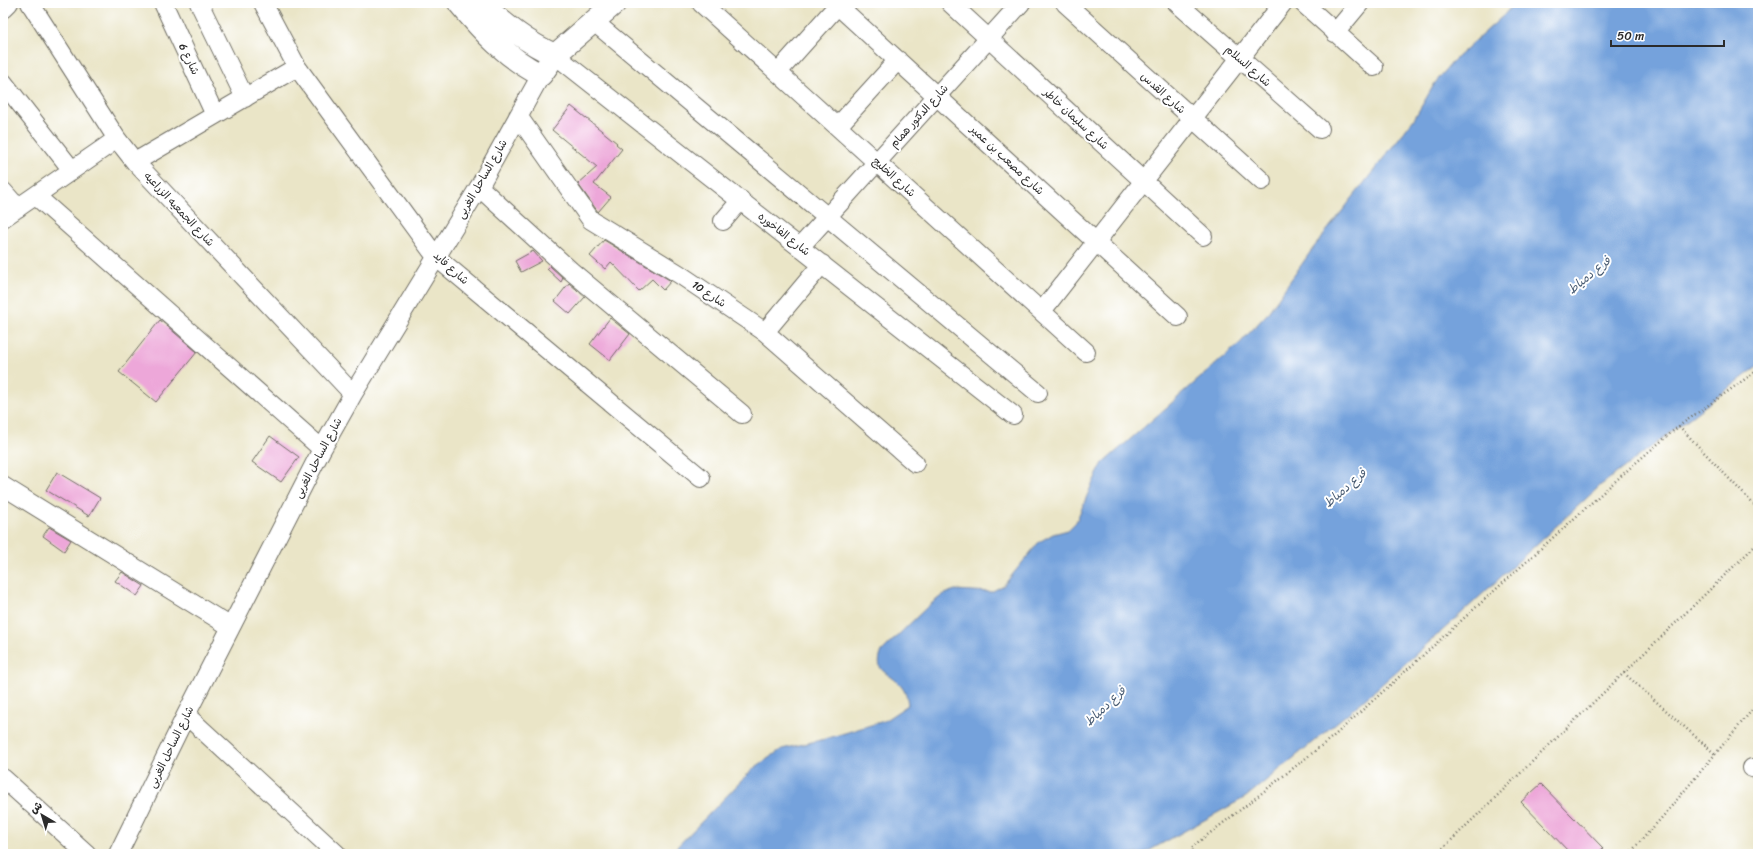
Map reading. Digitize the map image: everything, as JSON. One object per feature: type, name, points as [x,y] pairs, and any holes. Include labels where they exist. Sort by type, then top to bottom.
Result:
[{"type":"main road","points":[[459,3],[498,46],[523,66],[541,75],[555,55],[615,3]]},
{"type":"main road","points":[[482,3],[516,33],[531,43],[555,55]]},
{"type":"street","points":[[3,9],[8,3]]},
{"type":"street","name":"شارع الجمعيه الزراعيه","points":[[30,3],[117,139],[135,162],[353,394]]},
{"type":"street","name":"شارع 6","points":[[163,3],[215,115]]},
{"type":"street","points":[[199,3],[245,98]]},
{"type":"street","name":"شارع فايد","points":[[263,3],[297,67],[436,257],[701,478]]},
{"type":"street","name":"شارع الخليج","points":[[701,3],[1086,352]]},
{"type":"street","name":"شارع سليمان خاطر","points":[[950,3],[1203,236]]},
{"type":"street","name":"شارع الدكتور همام","points":[[800,247],[1021,3]]},
{"type":"street","name":"شارع القدس","points":[[1065,3],[1262,181]]},
{"type":"street","name":"شارع السلام","points":[[1177,3],[1320,129]]},
{"type":"street","points":[[1042,311],[1283,3]]},
{"type":"street","points":[[1303,3],[1374,67]]},
{"type":"street","points":[[1335,33],[1360,3]]},
{"type":"street","points":[[778,72],[837,4]]},
{"type":"street","name":"شارع مصعب بن عمير","points":[[837,4],[1178,317]]},
{"type":"street","points":[[593,21],[1038,393]]},
{"type":"street","name":"شارع الفاخوره","points":[[555,55],[1013,415]]},
{"type":"street","points":[[838,126],[898,60]]},
{"type":"street","points":[[135,162],[297,67]]},
{"type":"street","name":"شارع الساحل الغربى","points":[[118,854],[186,714],[322,449],[353,394],[479,187],[541,75]]},
{"type":"street","points":[[3,82],[72,170]]},
{"type":"street","name":"شارع 10","points":[[518,116],[591,220],[679,274],[765,332],[915,463]]},
{"type":"street","points":[[3,218],[117,139]]},
{"type":"street","points":[[479,187],[571,270],[742,414]]},
{"type":"street","points":[[3,191],[18,208]]},
{"type":"street","points":[[36,196],[322,449]]},
{"type":"street","points":[[723,221],[741,200]]},
{"type":"street","points":[[765,332],[822,264]]},
{"type":"street","points":[[3,486],[231,627]]},
{"type":"street","points":[[186,714],[336,854]]},
{"type":"street","points":[[3,778],[87,854]]},
{"type":"path","points":[[1195,854],[1191,848],[1335,736],[1631,467],[1679,426],[1758,370]]},
{"type":"path","points":[[1679,426],[1758,509]]},
{"type":"path","points":[[1437,854],[1758,542]]},
{"type":"path","points":[[1624,673],[1715,754]]},
{"type":"path","points":[[1629,854],[1665,814],[1758,703]]},
{"type":"water","name":"فرع دمياط","points":[[1514,3],[1758,3],[1758,366],[1601,485],[1452,622],[1364,700],[1246,797],[1143,854],[670,854],[754,768],[782,749],[825,739],[884,721],[908,705],[903,689],[895,680],[883,671],[879,664],[882,651],[927,607],[944,594],[955,590],[991,592],[1004,585],[1039,542],[1053,534],[1068,530],[1076,522],[1092,484],[1103,463],[1240,343],[1267,314],[1311,251],[1414,119],[1435,83],[1455,59],[1504,15]]},
{"type":"building","points":[[571,106],[617,143],[616,144],[622,149],[594,184],[611,197],[598,212],[578,184],[597,167],[552,130]]},
{"type":"building","points":[[604,240],[671,281],[663,290],[652,279],[639,291],[611,262],[605,269],[590,256]]},
{"type":"building","points":[[533,251],[542,261],[521,272],[515,261]]},
{"type":"building","points":[[550,266],[563,278],[561,282],[547,269]]},
{"type":"building","points":[[569,283],[585,297],[570,314],[555,301]]},
{"type":"building","points":[[610,318],[630,334],[610,360],[590,344]]},
{"type":"building","points":[[160,320],[197,352],[156,402],[119,372]]},
{"type":"building","points":[[270,436],[299,457],[281,482],[252,462]]},
{"type":"building","points":[[57,472],[100,498],[89,516],[46,490]]},
{"type":"building","points":[[49,527],[71,540],[64,551],[43,536]]},
{"type":"building","points":[[122,572],[144,586],[137,596],[115,581]]},
{"type":"building","points":[[1541,784],[1603,848],[1597,854],[1571,854],[1521,802]]}]
